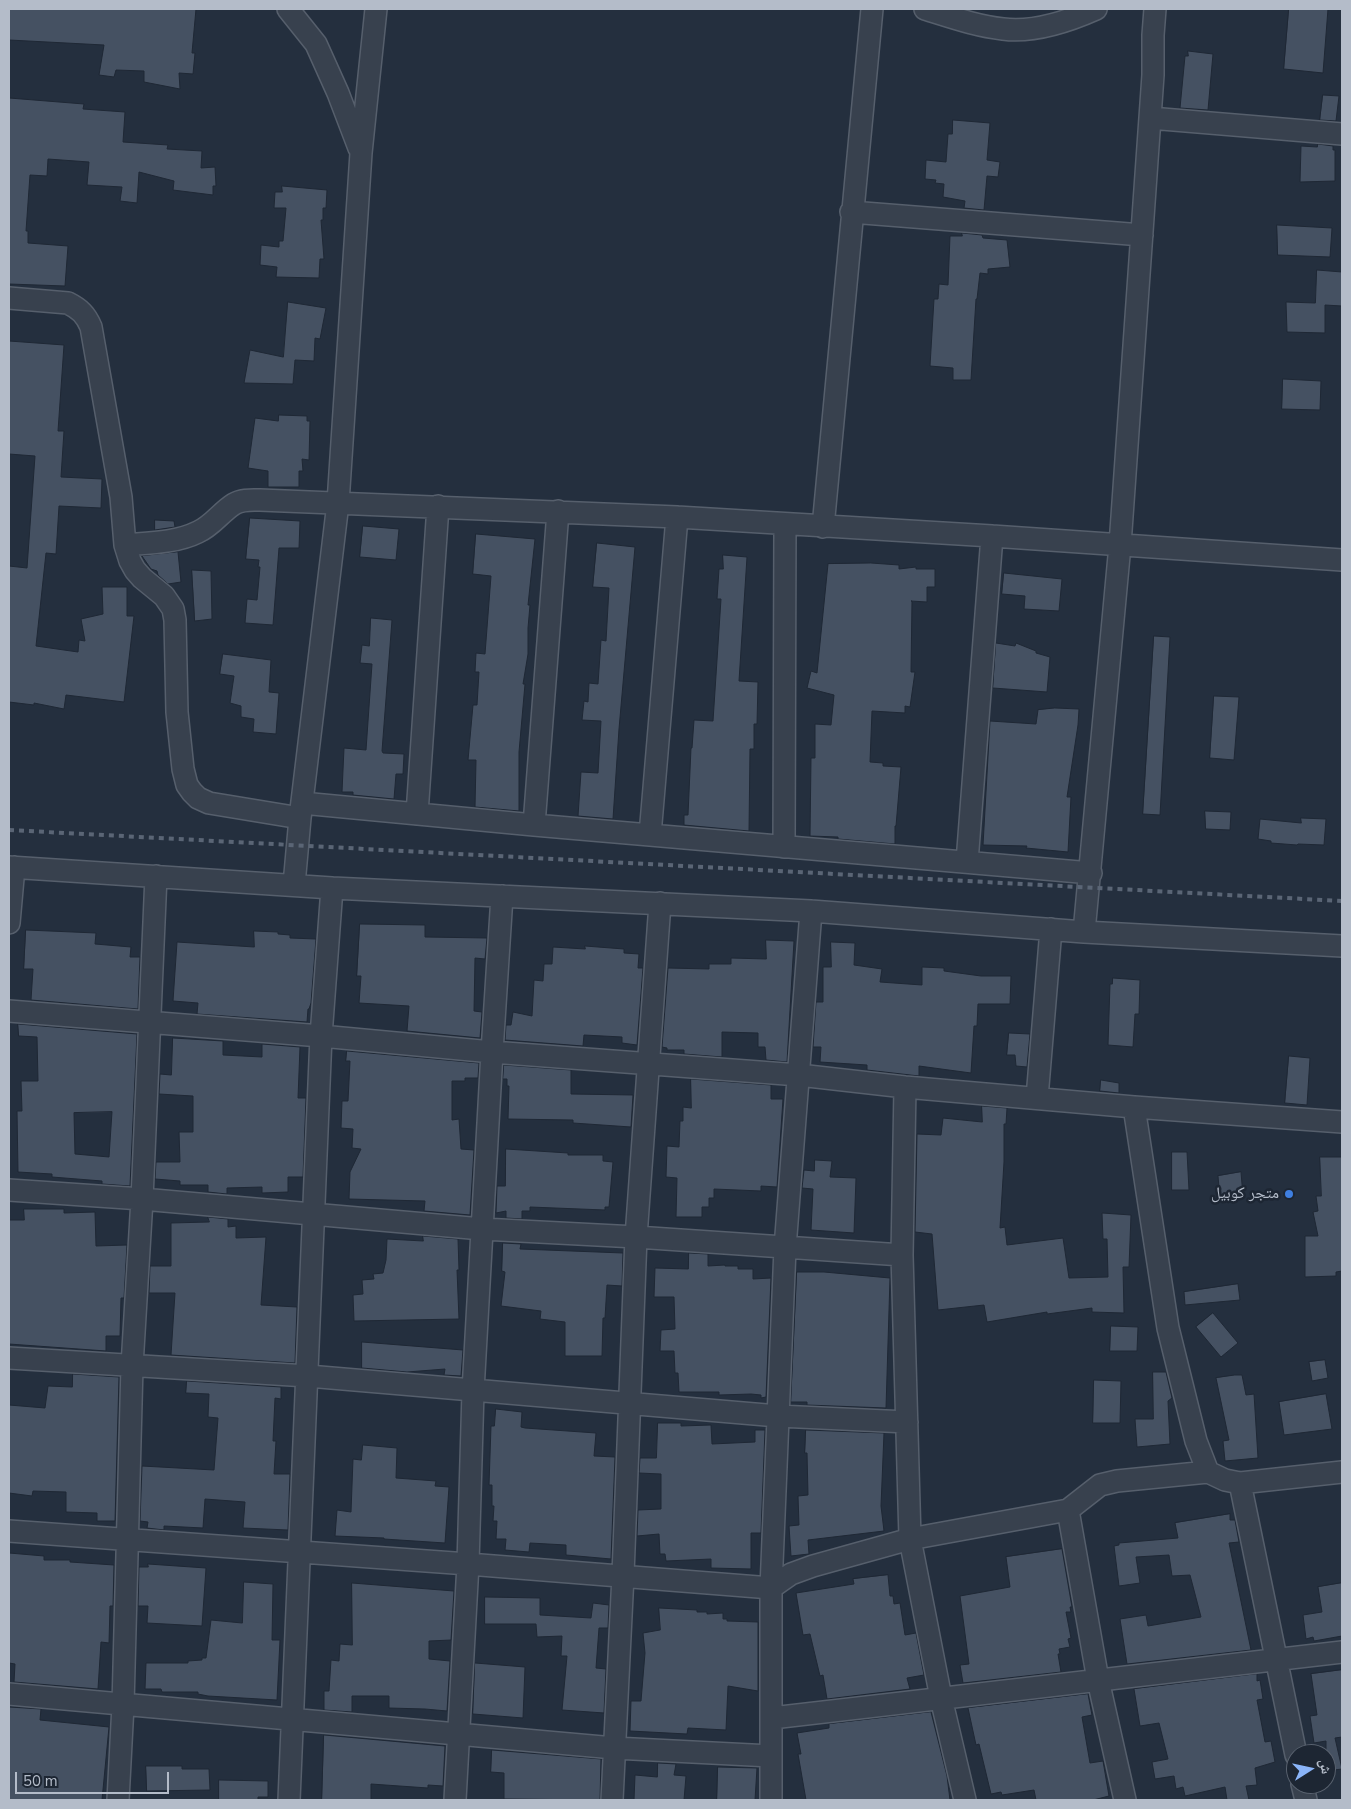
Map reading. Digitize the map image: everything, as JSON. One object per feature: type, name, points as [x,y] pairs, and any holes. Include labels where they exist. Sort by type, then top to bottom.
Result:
[{"type":"street","points":[[288,9],[316,44],[338,93],[361,153]]},
{"type":"street","points":[[823,527],[851,212],[872,9]]},
{"type":"street","points":[[925,9],[969,23],[1005,30],[1044,27],[1096,9]]},
{"type":"street","points":[[1084,932],[1091,873],[1120,544],[1150,118],[1155,9]]},
{"type":"street","points":[[294,885],[301,811],[338,503],[361,153],[375,11]]},
{"type":"street","points":[[1150,118],[1342,134]]},
{"type":"street","points":[[851,212],[1142,235]]},
{"type":"street","points":[[9,298],[68,303],[77,307],[87,316],[91,328],[121,497],[126,545],[130,561],[142,578],[164,596],[173,610],[175,620],[177,712],[183,769],[187,785],[198,798],[209,803],[301,811],[417,814],[1091,873]]},
{"type":"street","points":[[126,545],[183,537],[198,532],[214,522],[234,504],[246,500],[438,506],[676,517],[1120,544],[1342,560]]},
{"type":"street","points":[[417,814],[438,506]]},
{"type":"street","points":[[534,825],[558,511]]},
{"type":"street","points":[[650,835],[676,517]]},
{"type":"street","points":[[784,524],[784,847]]},
{"type":"street","points":[[968,862],[992,536]]},
{"type":"street","points":[[9,923],[12,867],[332,888],[811,912],[1084,932],[1342,946]]},
{"type":"street","points":[[118,1800],[123,1705],[132,1366],[142,1199],[156,876]]},
{"type":"street","points":[[290,1800],[321,1036],[332,888]]},
{"type":"street","points":[[455,1800],[468,1564],[473,1391],[502,896]]},
{"type":"street","points":[[612,1800],[624,1575],[636,1237],[660,904]]},
{"type":"street","points":[[771,1800],[771,1588],[785,1248],[811,912]]},
{"type":"street","points":[[1037,1098],[1051,929]]},
{"type":"street","points":[[9,1011],[492,1052],[799,1075],[906,1087],[1134,1107],[1342,1122]]},
{"type":"street","points":[[906,1087],[902,1255],[910,1539],[941,1698],[965,1800]]},
{"type":"street","points":[[1134,1107],[1168,1328],[1194,1434],[1208,1472]]},
{"type":"street","points":[[9,1190],[142,1199],[482,1229],[636,1237],[902,1255]]},
{"type":"street","points":[[9,1358],[308,1376],[778,1416],[907,1422]]},
{"type":"street","points":[[9,1531],[128,1538],[624,1575],[771,1588],[791,1574],[813,1566],[910,1539],[1068,1510],[1100,1485],[1109,1483],[1208,1472],[1225,1480],[1240,1483],[1342,1472]]},
{"type":"street","points":[[1240,1483],[1294,1744]]},
{"type":"street","points":[[1068,1510],[1098,1680],[1125,1800]]},
{"type":"street","points":[[772,1718],[1342,1652]]},
{"type":"street","points":[[9,1694],[614,1748],[771,1756]]},
{"type":"building","points":[[9,9],[196,9],[192,53],[195,53],[193,74],[179,73],[180,89],[144,82],[144,71],[116,70],[114,77],[99,75],[104,45],[9,40]]},
{"type":"building","points":[[1289,9],[1328,9],[1323,73],[1284,69]]},
{"type":"building","points":[[1188,51],[1213,54],[1208,110],[1180,108],[1185,56],[1188,56]]},
{"type":"building","points":[[1323,95],[1339,96],[1336,121],[1320,120]]},
{"type":"building","points":[[9,98],[84,104],[83,109],[125,112],[123,142],[168,145],[167,149],[202,151],[201,168],[215,167],[216,186],[213,186],[213,195],[173,190],[174,181],[139,172],[137,203],[120,201],[122,187],[87,185],[89,162],[48,159],[47,176],[30,175],[26,231],[28,231],[28,243],[68,246],[65,286],[9,284]]},
{"type":"building","points":[[953,120],[990,123],[987,160],[1000,162],[998,177],[987,176],[984,210],[964,208],[965,201],[943,197],[944,184],[935,183],[936,180],[925,179],[926,160],[946,162],[948,134],[952,134]]},
{"type":"building","points":[[1318,144],[1333,146],[1333,150],[1335,150],[1335,181],[1300,182],[1301,146],[1317,147]]},
{"type":"building","points":[[282,186],[327,190],[326,208],[323,208],[323,220],[321,220],[324,259],[320,259],[319,278],[276,277],[277,267],[260,265],[261,245],[279,247],[279,241],[283,241],[286,208],[274,208],[275,192],[282,192]]},
{"type":"building","points":[[1277,225],[1332,228],[1330,257],[1278,255]]},
{"type":"building","points":[[962,233],[982,235],[983,238],[1007,240],[1010,267],[988,269],[988,274],[980,273],[976,299],[971,380],[953,380],[953,368],[930,366],[934,299],[938,299],[939,284],[948,285],[950,236],[962,236]]},
{"type":"building","points":[[1317,270],[1342,272],[1342,306],[1325,305],[1325,333],[1287,332],[1286,302],[1315,303]]},
{"type":"building","points":[[288,302],[326,308],[320,339],[315,338],[314,361],[295,360],[293,384],[244,383],[250,350],[283,357]]},
{"type":"building","points":[[9,341],[64,345],[58,431],[64,431],[61,477],[102,479],[101,508],[59,506],[56,554],[46,553],[36,646],[78,652],[79,640],[85,641],[81,619],[103,614],[102,587],[127,587],[127,616],[134,616],[124,702],[66,695],[64,709],[34,703],[34,705],[9,702],[9,566],[27,568],[35,456],[9,454]]},
{"type":"building","points":[[1283,379],[1321,381],[1320,410],[1282,409]]},
{"type":"building","points":[[279,415],[307,416],[307,421],[310,421],[309,460],[302,459],[303,471],[299,471],[299,487],[268,487],[268,471],[248,468],[255,418],[278,421]]},
{"type":"building","points":[[250,518],[300,521],[299,548],[279,548],[273,625],[245,623],[247,599],[257,600],[260,567],[258,567],[259,560],[246,559]]},
{"type":"building","points":[[155,520],[174,521],[175,527],[155,530]]},
{"type":"building","points":[[363,526],[399,529],[396,560],[360,557]]},
{"type":"building","points":[[476,534],[535,539],[528,605],[530,605],[528,654],[523,684],[525,684],[519,752],[519,811],[475,807],[476,760],[468,760],[473,705],[477,705],[479,672],[475,672],[476,653],[485,654],[491,576],[473,574]]},
{"type":"building","points":[[597,543],[635,547],[613,819],[578,816],[581,772],[598,773],[601,721],[582,720],[584,701],[588,702],[589,683],[598,684],[601,640],[606,641],[609,588],[593,587]]},
{"type":"building","points":[[178,552],[181,582],[168,584],[158,575],[157,571],[151,569],[142,556]]},
{"type":"building","points":[[723,555],[747,557],[739,681],[758,682],[757,724],[754,724],[754,749],[750,749],[749,831],[684,825],[684,815],[688,815],[694,720],[713,721],[721,599],[717,599],[719,569],[723,569]]},
{"type":"building","points":[[871,563],[899,565],[899,569],[916,567],[916,569],[935,569],[935,587],[927,587],[927,602],[912,601],[911,672],[915,672],[910,707],[905,706],[905,713],[872,711],[870,762],[883,763],[883,766],[901,767],[895,844],[838,839],[838,837],[810,836],[811,758],[815,758],[815,724],[831,725],[834,695],[807,688],[811,671],[817,673],[828,564]]},
{"type":"building","points":[[192,570],[211,571],[212,619],[195,621]]},
{"type":"building","points":[[1004,573],[1062,579],[1059,611],[1024,609],[1025,596],[1002,594]]},
{"type":"building","points":[[371,618],[392,620],[382,751],[383,753],[404,754],[403,774],[396,774],[394,799],[353,795],[353,792],[342,792],[344,748],[366,750],[372,664],[360,663],[362,645],[369,646]]},
{"type":"building","points":[[1154,636],[1170,637],[1160,815],[1143,814]]},
{"type":"building","points":[[996,643],[1015,646],[1016,643],[1036,651],[1036,653],[1050,657],[1047,692],[993,688]]},
{"type":"building","points":[[223,654],[271,660],[269,692],[279,693],[276,734],[253,732],[254,719],[241,717],[241,706],[230,703],[234,676],[220,674]]},
{"type":"building","points":[[1214,696],[1239,697],[1234,760],[1210,758]]},
{"type":"building","points":[[1055,708],[1079,709],[1067,797],[1071,797],[1068,852],[1026,848],[1027,846],[983,845],[990,721],[1036,724],[1038,710]]},
{"type":"building","points":[[1205,811],[1231,812],[1230,830],[1206,829]]},
{"type":"building","points":[[1301,818],[1326,819],[1324,845],[1271,843],[1271,841],[1258,839],[1260,819],[1301,823]]},
{"type":"building","points":[[360,924],[425,925],[425,937],[487,938],[485,959],[475,958],[474,1011],[482,1012],[480,1038],[407,1031],[409,1006],[359,1003],[361,976],[357,976]]},
{"type":"building","points":[[26,930],[96,933],[95,944],[131,947],[130,957],[140,957],[138,1009],[31,1000],[33,969],[24,969]]},
{"type":"building","points":[[254,931],[278,932],[278,934],[290,935],[290,938],[316,939],[311,1003],[308,1009],[307,1022],[197,1014],[198,1003],[173,1001],[177,942],[254,947]]},
{"type":"building","points":[[766,940],[794,941],[787,1062],[766,1060],[765,1047],[758,1047],[758,1033],[722,1032],[722,1057],[684,1054],[684,1050],[667,1050],[667,1048],[662,1047],[668,968],[709,969],[709,964],[731,964],[731,958],[766,959]]},
{"type":"building","points":[[831,942],[855,943],[854,965],[882,969],[880,982],[922,985],[922,967],[944,968],[944,971],[981,976],[1011,976],[1010,1004],[978,1004],[977,1026],[974,1026],[971,1073],[919,1066],[919,1076],[867,1070],[867,1065],[820,1062],[821,1047],[813,1047],[816,1002],[823,1002],[823,967],[831,967]]},
{"type":"building","points":[[585,946],[624,949],[624,953],[639,954],[638,968],[643,968],[637,1045],[622,1043],[622,1037],[584,1035],[583,1046],[505,1040],[506,1025],[511,1025],[513,1012],[532,1016],[534,980],[543,981],[544,964],[552,964],[553,947],[585,949]]},
{"type":"building","points":[[1113,978],[1140,980],[1139,1014],[1135,1014],[1133,1047],[1108,1045],[1110,984],[1112,984]]},
{"type":"building","points":[[18,1024],[137,1034],[130,1186],[102,1184],[102,1181],[52,1177],[52,1174],[18,1172],[17,1111],[22,1111],[21,1081],[38,1081],[37,1037],[19,1036]],"holes":[[[112,1112],[109,1157],[75,1154],[74,1113]]]},
{"type":"building","points":[[1009,1033],[1030,1034],[1027,1067],[1016,1066],[1015,1055],[1007,1055]]},
{"type":"building","points":[[173,1038],[223,1041],[223,1055],[262,1057],[262,1044],[300,1047],[298,1098],[306,1098],[303,1177],[288,1177],[288,1192],[262,1193],[262,1187],[227,1188],[227,1194],[208,1192],[208,1185],[180,1185],[180,1181],[155,1179],[156,1162],[180,1162],[179,1132],[193,1132],[193,1096],[159,1094],[160,1074],[171,1075]]},
{"type":"building","points":[[347,1051],[479,1063],[478,1078],[452,1081],[452,1120],[459,1119],[461,1149],[474,1150],[470,1215],[424,1211],[425,1201],[349,1199],[350,1172],[361,1149],[352,1148],[353,1129],[341,1128],[342,1101],[348,1101],[350,1061],[346,1061]]},
{"type":"building","points":[[1289,1056],[1310,1058],[1307,1105],[1285,1103]]},
{"type":"building","points":[[504,1065],[571,1070],[571,1094],[633,1095],[631,1127],[573,1123],[573,1120],[508,1119],[509,1086],[507,1086],[507,1079],[503,1079]]},
{"type":"building","points":[[691,1079],[771,1085],[771,1099],[783,1099],[777,1187],[761,1186],[761,1191],[714,1189],[714,1198],[709,1198],[709,1207],[702,1207],[702,1217],[676,1217],[677,1178],[666,1177],[667,1146],[679,1147],[680,1121],[683,1121],[683,1107],[691,1108]]},
{"type":"building","points":[[1101,1080],[1119,1083],[1119,1093],[1100,1091]]},
{"type":"building","points":[[982,1106],[1007,1108],[1006,1124],[1004,1124],[1000,1228],[1005,1227],[1007,1245],[1063,1238],[1069,1278],[1108,1277],[1107,1239],[1103,1239],[1102,1213],[1131,1215],[1129,1267],[1123,1267],[1124,1313],[1092,1312],[1092,1308],[1047,1314],[1047,1312],[987,1322],[984,1305],[938,1310],[932,1234],[915,1232],[917,1134],[941,1135],[943,1118],[982,1122]]},
{"type":"building","points":[[506,1149],[568,1153],[568,1155],[603,1155],[603,1161],[613,1162],[609,1207],[605,1207],[605,1210],[530,1207],[530,1211],[522,1211],[522,1219],[506,1218],[506,1211],[496,1213],[497,1186],[505,1186]]},
{"type":"building","points":[[1172,1152],[1187,1152],[1189,1190],[1172,1190]]},
{"type":"building","points":[[1320,1157],[1342,1157],[1342,1271],[1336,1272],[1336,1276],[1305,1277],[1305,1236],[1318,1236],[1313,1212],[1318,1211],[1316,1196],[1321,1196]]},
{"type":"building","points":[[815,1160],[832,1161],[830,1177],[856,1178],[854,1233],[811,1230],[813,1189],[802,1188],[804,1170],[814,1171]]},
{"type":"building","points":[[1241,1172],[1243,1196],[1220,1199],[1218,1176]]},
{"type":"building","points":[[24,1209],[64,1209],[64,1213],[95,1212],[96,1246],[127,1245],[124,1298],[121,1298],[120,1336],[106,1336],[106,1351],[9,1344],[9,1220],[24,1220]]},
{"type":"building","points":[[208,1217],[228,1219],[228,1227],[236,1226],[236,1238],[266,1237],[261,1305],[297,1307],[295,1363],[171,1355],[175,1293],[149,1293],[150,1266],[171,1266],[171,1223],[209,1222]]},
{"type":"building","points":[[423,1236],[458,1239],[459,1319],[354,1321],[353,1295],[363,1294],[362,1280],[374,1279],[373,1274],[383,1273],[387,1239],[423,1241]]},
{"type":"building","points":[[503,1243],[521,1244],[520,1249],[623,1253],[622,1286],[607,1285],[605,1318],[603,1318],[602,1356],[565,1356],[565,1322],[540,1319],[541,1311],[501,1306],[505,1272],[502,1271]]},
{"type":"building","points":[[689,1253],[708,1254],[708,1266],[738,1266],[738,1269],[753,1269],[753,1279],[771,1278],[766,1397],[761,1398],[761,1395],[751,1394],[719,1395],[719,1392],[679,1392],[678,1373],[675,1373],[674,1351],[660,1351],[661,1330],[675,1329],[674,1297],[654,1297],[655,1268],[688,1269]]},
{"type":"building","points":[[797,1272],[824,1272],[890,1278],[886,1408],[807,1405],[807,1402],[791,1402]]},
{"type":"building","points":[[1238,1284],[1240,1300],[1185,1305],[1184,1292]]},
{"type":"building","points":[[1213,1313],[1238,1343],[1221,1357],[1196,1327]]},
{"type":"building","points":[[1111,1326],[1138,1327],[1137,1351],[1110,1351]]},
{"type":"building","points":[[362,1342],[463,1350],[461,1376],[444,1375],[445,1369],[407,1372],[362,1368]]},
{"type":"building","points":[[1325,1360],[1328,1378],[1312,1381],[1309,1362]]},
{"type":"building","points":[[1153,1372],[1166,1372],[1172,1398],[1168,1401],[1170,1444],[1137,1447],[1135,1419],[1153,1419]]},
{"type":"building","points":[[73,1374],[119,1377],[115,1521],[97,1521],[97,1513],[66,1512],[66,1492],[33,1491],[32,1496],[9,1493],[9,1405],[45,1408],[48,1386],[72,1387]]},
{"type":"building","points":[[1242,1375],[1246,1395],[1254,1394],[1258,1458],[1225,1461],[1223,1441],[1229,1440],[1216,1378]]},
{"type":"building","points":[[1094,1380],[1121,1381],[1120,1423],[1093,1423]]},
{"type":"building","points":[[187,1381],[281,1387],[281,1399],[275,1398],[273,1441],[276,1441],[274,1474],[290,1474],[288,1530],[243,1528],[245,1502],[205,1499],[203,1528],[164,1526],[164,1530],[147,1528],[148,1522],[140,1521],[142,1466],[214,1470],[218,1418],[208,1417],[209,1394],[186,1393]]},
{"type":"building","points":[[1326,1394],[1332,1429],[1284,1435],[1279,1402]]},
{"type":"building","points":[[496,1409],[522,1412],[521,1427],[525,1428],[596,1433],[594,1456],[615,1457],[611,1559],[566,1555],[566,1545],[530,1543],[529,1552],[505,1550],[506,1539],[496,1539],[497,1521],[493,1521],[492,1485],[489,1485],[491,1426],[494,1426]]},
{"type":"building","points":[[658,1423],[681,1423],[681,1426],[711,1425],[712,1444],[755,1442],[755,1430],[765,1430],[761,1533],[751,1533],[751,1569],[711,1568],[711,1559],[666,1561],[665,1554],[660,1554],[659,1534],[637,1536],[638,1510],[661,1509],[661,1474],[639,1473],[640,1458],[656,1458]]},
{"type":"building","points":[[806,1430],[884,1433],[881,1506],[884,1531],[808,1540],[809,1554],[791,1556],[789,1526],[799,1525],[798,1496],[808,1495],[807,1453],[805,1453]]},
{"type":"building","points":[[363,1445],[397,1448],[396,1478],[436,1481],[435,1486],[449,1487],[445,1543],[335,1536],[337,1510],[351,1512],[353,1459],[361,1460]]},
{"type":"building","points":[[1230,1514],[1230,1520],[1235,1520],[1239,1542],[1229,1543],[1251,1650],[1127,1664],[1120,1619],[1146,1615],[1148,1626],[1201,1617],[1190,1575],[1172,1576],[1169,1555],[1136,1557],[1140,1583],[1119,1586],[1114,1546],[1119,1545],[1119,1543],[1178,1538],[1175,1523]]},
{"type":"building","points":[[1062,1549],[1072,1607],[1070,1607],[1071,1612],[1066,1612],[1071,1638],[1068,1639],[1070,1647],[1059,1649],[1060,1654],[1058,1654],[1061,1672],[963,1683],[960,1665],[969,1664],[960,1596],[1010,1587],[1006,1557]]},
{"type":"building","points":[[9,1553],[44,1556],[44,1560],[70,1560],[70,1562],[114,1565],[113,1606],[110,1606],[109,1643],[101,1642],[98,1689],[14,1682],[15,1664],[9,1663]]},
{"type":"building","points":[[148,1564],[206,1568],[202,1626],[147,1623],[148,1606],[138,1606],[139,1567],[148,1567]]},
{"type":"building","points":[[888,1575],[890,1596],[893,1596],[894,1604],[900,1603],[905,1635],[916,1633],[924,1675],[907,1678],[910,1689],[827,1699],[823,1675],[820,1676],[810,1634],[803,1635],[796,1593],[854,1584],[853,1579]]},
{"type":"building","points":[[244,1582],[273,1584],[272,1640],[280,1640],[277,1700],[208,1696],[198,1694],[198,1692],[162,1692],[161,1689],[145,1689],[146,1663],[188,1663],[188,1661],[202,1660],[202,1658],[206,1658],[211,1620],[242,1623]]},
{"type":"building","points":[[352,1583],[454,1591],[451,1640],[429,1641],[429,1659],[450,1661],[447,1711],[389,1708],[389,1696],[352,1696],[352,1712],[324,1710],[324,1691],[329,1691],[331,1660],[339,1661],[340,1644],[352,1645]]},
{"type":"building","points":[[1342,1583],[1342,1636],[1314,1641],[1313,1637],[1306,1639],[1303,1615],[1322,1612],[1318,1587]]},
{"type":"building","points":[[485,1597],[540,1598],[540,1615],[591,1618],[593,1603],[609,1605],[608,1628],[599,1628],[596,1668],[606,1669],[604,1713],[562,1710],[567,1656],[561,1656],[562,1636],[537,1637],[536,1624],[485,1624]]},
{"type":"building","points":[[659,1608],[697,1610],[697,1612],[707,1612],[707,1614],[723,1613],[723,1619],[727,1619],[727,1621],[758,1622],[758,1691],[728,1686],[726,1730],[688,1728],[687,1734],[630,1731],[631,1701],[641,1701],[645,1653],[643,1633],[660,1630]]},
{"type":"building","points":[[475,1663],[525,1667],[523,1718],[473,1714]]},
{"type":"building","points":[[1342,1670],[1342,1737],[1335,1738],[1342,1769],[1336,1770],[1336,1744],[1326,1744],[1326,1741],[1314,1743],[1310,1716],[1317,1715],[1311,1674]]},
{"type":"building","points":[[1257,1674],[1257,1681],[1260,1680],[1263,1699],[1257,1700],[1265,1742],[1271,1741],[1275,1762],[1255,1768],[1257,1785],[1246,1786],[1249,1800],[1227,1800],[1225,1787],[1185,1796],[1183,1787],[1176,1789],[1174,1776],[1155,1779],[1152,1762],[1168,1759],[1159,1723],[1140,1726],[1134,1689]]},
{"type":"building","points":[[1088,1694],[1092,1715],[1082,1717],[1090,1763],[1103,1761],[1109,1796],[1093,1800],[1036,1800],[1034,1790],[1002,1795],[1001,1792],[991,1794],[979,1744],[976,1745],[968,1708]]},
{"type":"building","points":[[9,1707],[41,1709],[40,1720],[109,1727],[102,1800],[9,1800]]},
{"type":"building","points":[[931,1712],[947,1776],[950,1800],[806,1800],[798,1754],[801,1754],[797,1733],[829,1728],[829,1724]]},
{"type":"building","points":[[324,1735],[445,1746],[443,1786],[428,1785],[428,1788],[371,1784],[371,1800],[322,1800]]},
{"type":"building","points":[[492,1750],[601,1759],[600,1800],[504,1799],[504,1773],[491,1772]]},
{"type":"building","points":[[658,1763],[676,1764],[674,1775],[686,1776],[684,1800],[634,1800],[635,1775],[657,1777]]},
{"type":"building","points":[[146,1766],[182,1766],[182,1769],[209,1769],[210,1790],[147,1791]]},
{"type":"building","points":[[718,1767],[757,1768],[755,1800],[717,1800]]},
{"type":"building","points":[[219,1780],[268,1781],[268,1797],[258,1797],[258,1800],[219,1800]]},
{"type":"railway","points":[[9,830],[1342,901]]},
{"type":"place","name":"متجر كوبيل","points":[[1289,1194]]}]
